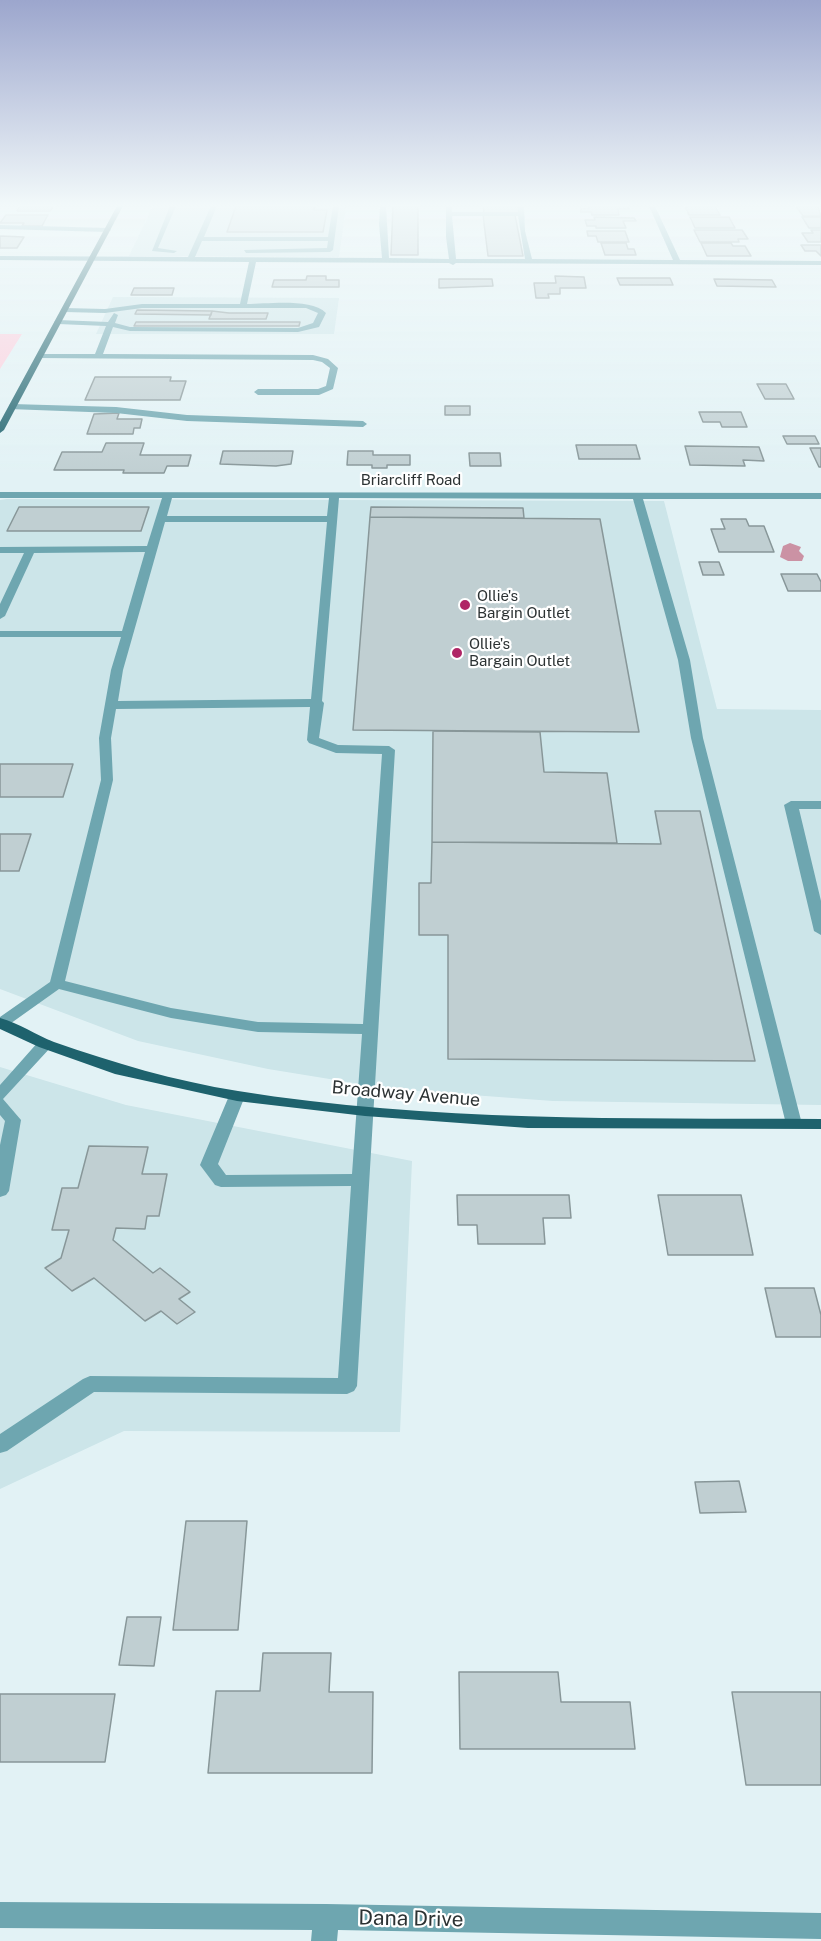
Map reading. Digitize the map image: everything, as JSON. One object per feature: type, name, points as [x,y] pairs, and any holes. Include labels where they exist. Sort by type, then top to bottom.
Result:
[{"type":"main road","points":[[0,430],[72,297]]},
{"type":"main road","name":"Broadway Avenue","points":[[1,1023],[45,1044],[121,1070],[237,1096],[365,1111],[528,1123],[821,1124]]},
{"type":"street","points":[[243,306],[245,297]]},
{"type":"street","points":[[58,322],[109,323],[130,329],[298,330],[316,325],[322,313],[316,308],[306,306],[142,306],[117,310],[65,310]]},
{"type":"street","points":[[98,356],[109,323],[117,310]]},
{"type":"street","points":[[40,356],[287,356],[330,361],[334,368],[330,387],[319,392],[258,392]]},
{"type":"street","points":[[12,407],[116,410],[188,418],[363,424]]},
{"type":"street","name":"Briarcliff Road","points":[[0,495],[821,496]]},
{"type":"street","points":[[1,1023],[57,984],[106,780],[105,738],[127,634],[168,495]]},
{"type":"street","points":[[0,1446],[90,1384],[347,1386],[389,750],[336,748],[313,740],[318,703],[334,495]]},
{"type":"street","points":[[637,496],[684,660],[697,738],[794,1124]]},
{"type":"street","points":[[161,519],[332,519]]},
{"type":"street","points":[[0,550],[152,549]]},
{"type":"street","points":[[0,616],[30,550]]},
{"type":"street","points":[[0,634],[127,634]]},
{"type":"street","points":[[111,705],[318,703]]},
{"type":"street","points":[[821,806],[791,806],[821,931]]},
{"type":"street","points":[[57,984],[171,1013],[258,1026],[370,1029]]},
{"type":"street","points":[[0,1095],[45,1044]]},
{"type":"street","points":[[237,1096],[209,1166],[221,1181],[360,1180]]},
{"type":"street","points":[[0,1104],[13,1120],[0,1191]]},
{"type":"street","name":"Dana Drive","points":[[0,1915],[325,1929],[821,1926]]},
{"type":"shaded area","points":[[113,297],[339,298],[334,334],[96,334]]},
{"type":"shaded area","points":[[0,334],[22,334],[0,369]]},
{"type":"shaded area","points":[[0,500],[664,501],[717,709],[821,710],[821,1105],[553,1101],[391,1089],[268,1069],[138,1041],[0,989]]},
{"type":"shaded area","points":[[790,543],[801,547],[799,551],[804,556],[802,561],[788,561],[780,557],[783,546]]},
{"type":"shaded area","points":[[0,1067],[126,1105],[412,1161],[400,1432],[124,1431],[0,1489]]},
{"type":"building","points":[[137,310],[212,311],[211,315],[135,314]]},
{"type":"building","points":[[212,311],[268,313],[266,319],[209,319]]},
{"type":"building","points":[[136,322],[300,322],[299,326],[134,326]]},
{"type":"building","points":[[95,377],[171,377],[170,381],[186,381],[180,400],[85,400]]},
{"type":"building","points":[[757,384],[786,384],[794,399],[765,399]]},
{"type":"building","points":[[445,406],[470,406],[470,415],[445,415]]},
{"type":"building","points":[[699,412],[741,412],[747,427],[722,427],[720,422],[703,422]]},
{"type":"building","points":[[119,413],[117,419],[142,419],[140,428],[134,428],[133,434],[87,434],[94,414]]},
{"type":"building","points":[[783,436],[815,436],[819,444],[787,444]]},
{"type":"building","points":[[106,443],[144,443],[140,455],[191,455],[188,466],[167,466],[164,473],[123,473],[124,470],[54,470],[62,452],[102,452]]},
{"type":"building","points":[[576,445],[636,445],[640,459],[579,459]]},
{"type":"building","points":[[685,446],[759,447],[764,461],[743,460],[745,466],[690,465]]},
{"type":"building","points":[[810,448],[821,448],[821,467],[819,467]]},
{"type":"building","points":[[223,451],[293,451],[291,464],[276,466],[220,464]]},
{"type":"building","points":[[348,451],[373,451],[373,455],[410,455],[410,465],[387,465],[387,468],[372,468],[372,465],[347,465]]},
{"type":"building","points":[[469,453],[500,453],[501,466],[470,466]]},
{"type":"building","points":[[19,507],[149,507],[141,531],[7,531]]},
{"type":"building","points":[[371,507],[523,508],[524,518],[370,517]]},
{"type":"building","points":[[370,517],[600,519],[639,732],[353,730]]},
{"type":"building","points":[[721,519],[746,519],[749,526],[764,526],[774,552],[719,552],[711,529],[725,529]]},
{"type":"building","points":[[699,562],[719,562],[724,575],[703,575]]},
{"type":"building","points":[[781,574],[817,574],[821,582],[821,591],[788,591]]},
{"type":"building","points":[[433,731],[540,732],[544,772],[607,773],[617,843],[432,842]]},
{"type":"building","points":[[0,764],[73,764],[63,797],[0,797]]},
{"type":"building","points":[[655,811],[700,811],[755,1061],[448,1059],[448,935],[419,935],[419,883],[431,883],[432,842],[661,844]]},
{"type":"building","points":[[0,834],[31,834],[19,871],[0,871]]},
{"type":"building","points":[[89,1146],[148,1147],[142,1174],[167,1174],[159,1216],[147,1216],[145,1229],[116,1228],[113,1240],[153,1273],[160,1268],[190,1292],[179,1299],[195,1312],[177,1324],[161,1311],[145,1321],[94,1278],[72,1291],[45,1268],[61,1258],[69,1230],[52,1230],[62,1188],[78,1188]]},
{"type":"building","points":[[457,1195],[569,1195],[571,1218],[543,1218],[545,1244],[478,1244],[477,1225],[458,1225]]},
{"type":"building","points":[[658,1195],[741,1195],[753,1255],[668,1255]]},
{"type":"building","points":[[765,1288],[814,1288],[821,1315],[821,1337],[776,1337]]},
{"type":"building","points":[[739,1481],[746,1512],[700,1513],[695,1482]]},
{"type":"building","points":[[186,1521],[247,1521],[238,1630],[173,1630]]},
{"type":"building","points":[[127,1617],[161,1617],[154,1666],[119,1665]]},
{"type":"building","points":[[263,1653],[331,1653],[329,1692],[373,1692],[372,1773],[208,1773],[216,1691],[260,1691]]},
{"type":"building","points":[[459,1672],[558,1672],[561,1702],[630,1702],[635,1749],[460,1749]]},
{"type":"building","points":[[732,1692],[821,1692],[821,1785],[746,1785]]},
{"type":"building","points":[[0,1694],[115,1694],[105,1762],[0,1762]]},
{"type":"place","name":"Ollie's Bargin Outlet","points":[[465,605]]},
{"type":"place","name":"Ollie's Bargain Outlet","points":[[457,653]]}]
